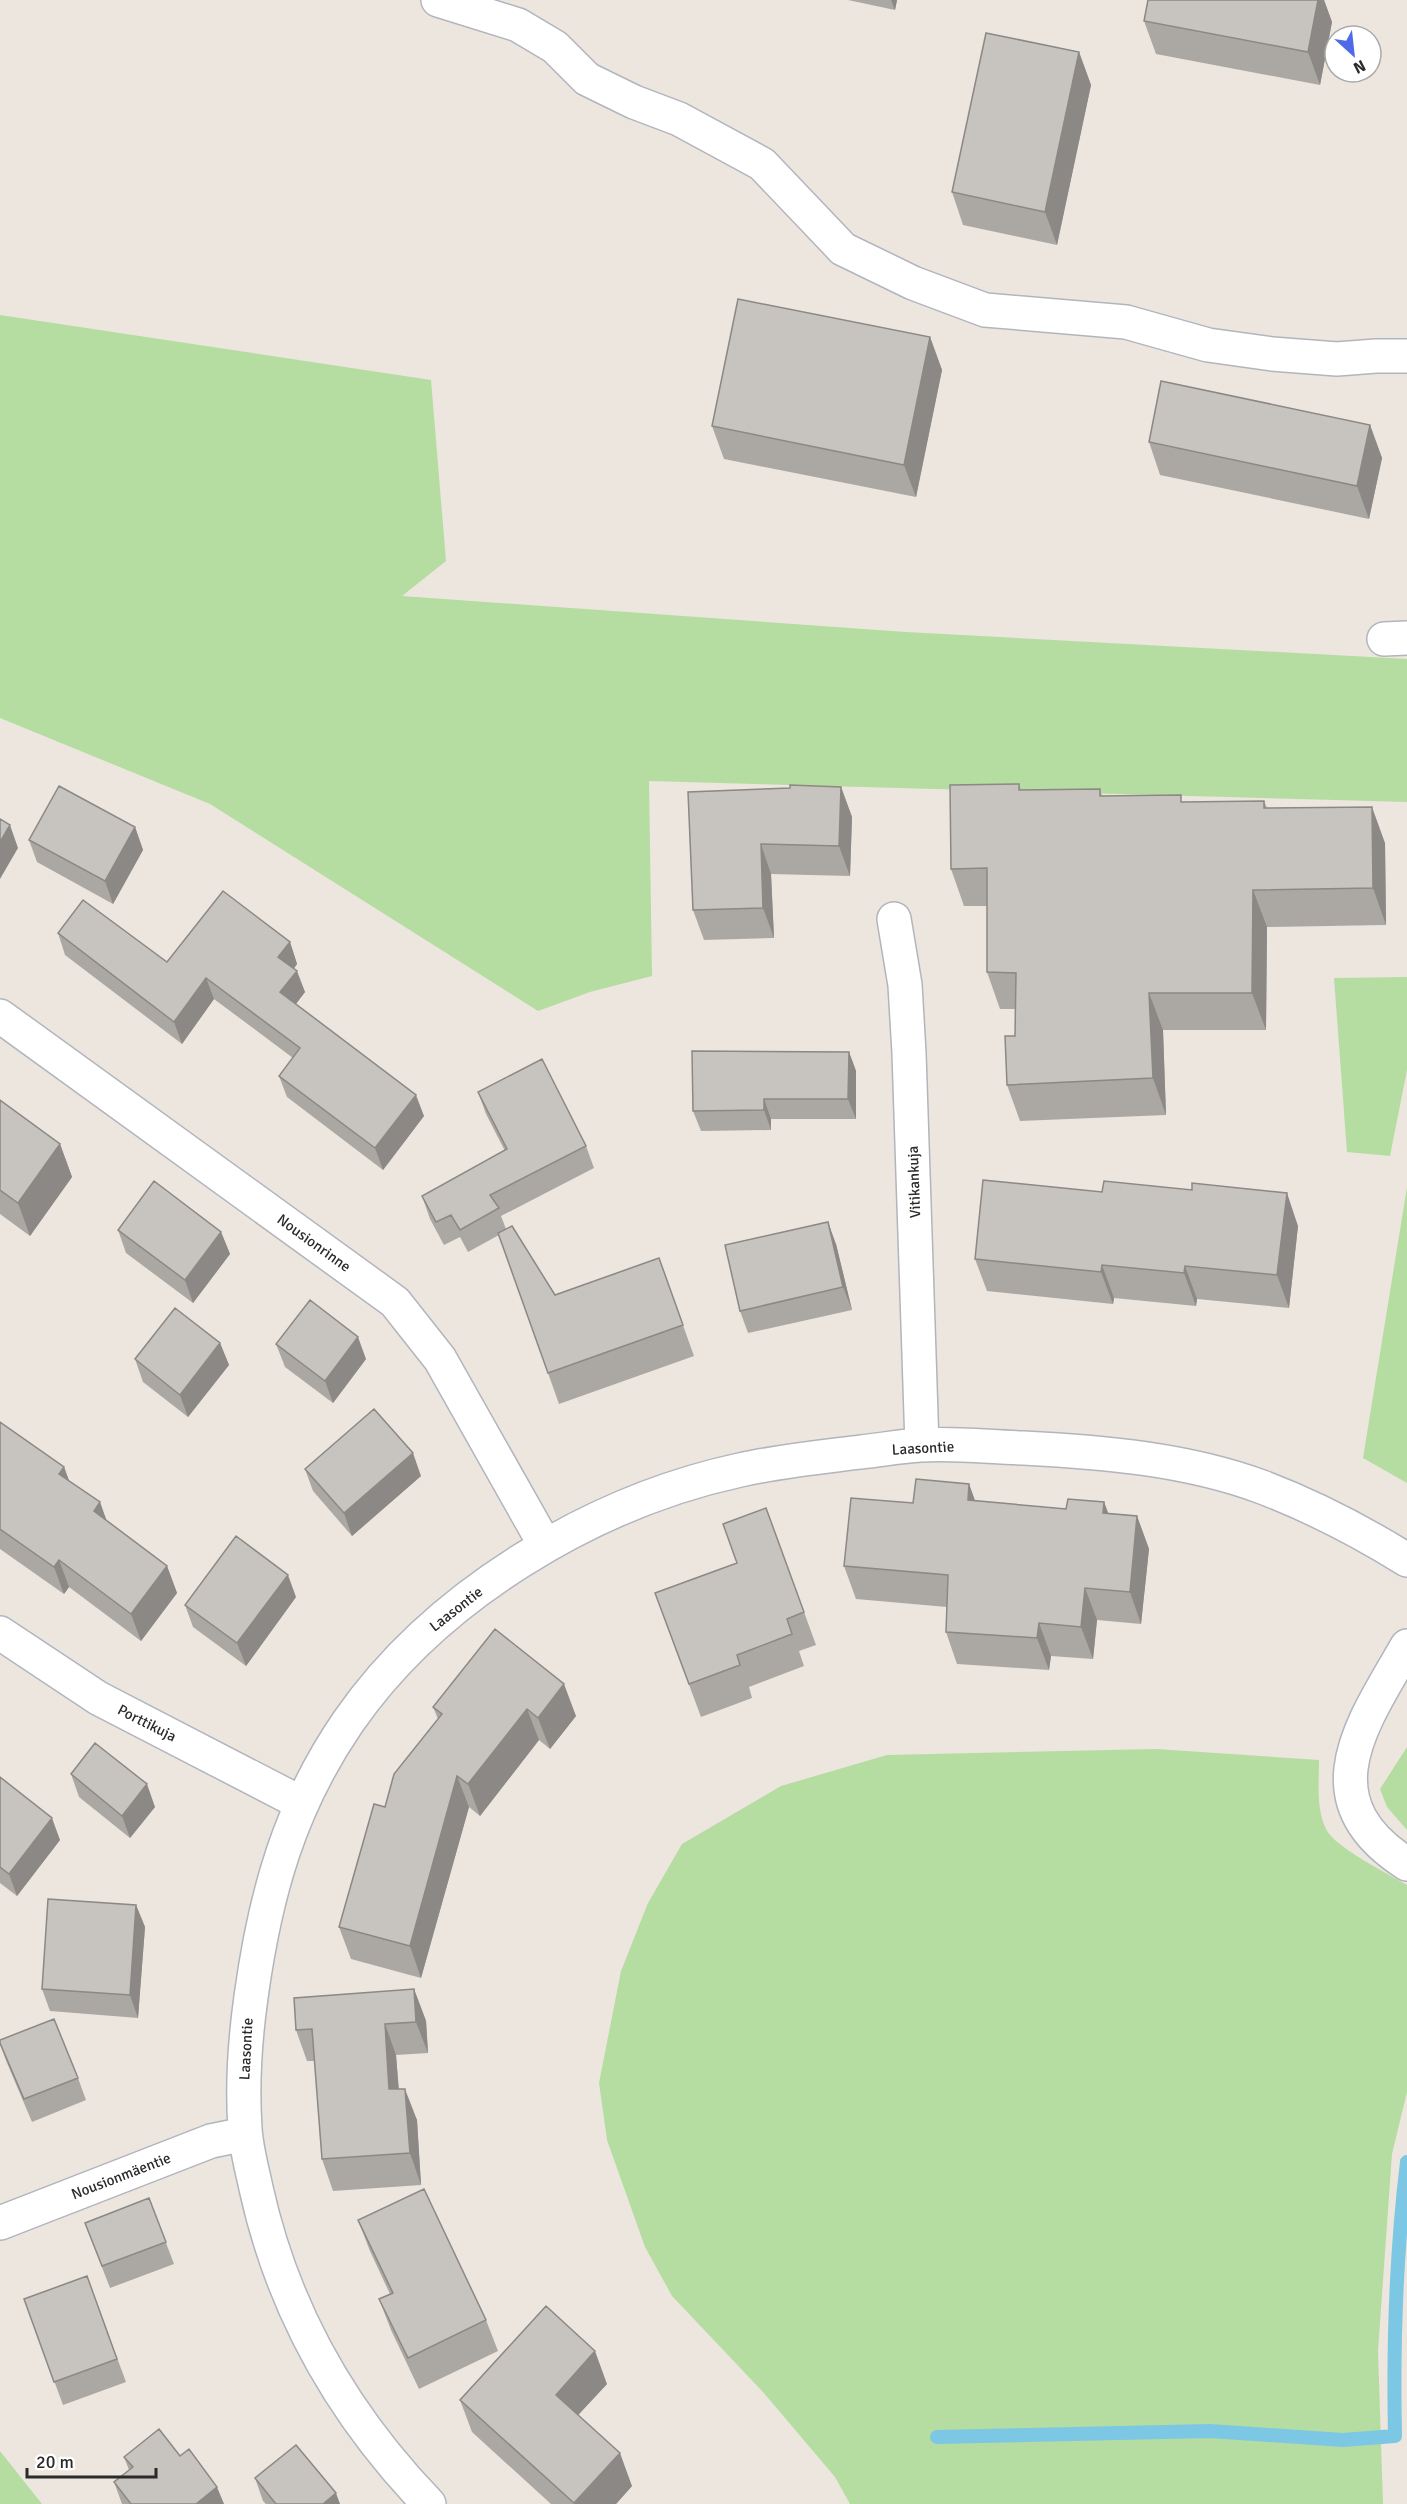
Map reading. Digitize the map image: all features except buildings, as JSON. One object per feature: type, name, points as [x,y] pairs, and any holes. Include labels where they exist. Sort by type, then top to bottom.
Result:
[{"type":"street","points":[[438,0],[518,24],[555,47],[587,79],[634,102],[679,119],[762,164],[843,249],[913,283],[985,310],[1126,322],[1208,345],[1272,354],[1337,359],[1407,356]]},
{"type":"street","name":"Vitikankuja","points":[[894,919],[905,985],[909,1053],[922,1445]]},
{"type":"street","name":"Nousionrinne","points":[[0,1016],[395,1302],[440,1359],[545,1545]]},
{"type":"street","name":"Laasontie","points":[[429,2504],[398,2471],[347,2404],[316,2354],[290,2296],[265,2228],[245,2134],[247,2023],[259,1938],[268,1898],[301,1803],[349,1721],[406,1652],[443,1617],[545,1545],[657,1494],[739,1470],[818,1457],[922,1445],[1055,1450],[1184,1466],[1261,1487],[1335,1520],[1407,1560]]},
{"type":"street","name":"Porttikuja","points":[[0,1633],[98,1698],[301,1803]]},
{"type":"street","points":[[1407,1646],[1360,1732],[1349,1770],[1354,1799],[1368,1831],[1377,1842],[1407,1864]]},
{"type":"street","name":"Nousionmäentie","points":[[0,2223],[211,2141],[245,2134]]},
{"type":"green space","points":[[0,315],[431,380],[446,561],[402,596],[906,632],[1407,659],[1407,802],[649,781],[652,976],[590,992],[538,1011],[210,804],[0,718]]},
{"type":"green space","points":[[1407,977],[1407,1070],[1390,1156],[1347,1152],[1334,978]]},
{"type":"green space","points":[[1407,1187],[1407,1483],[1363,1458]]},
{"type":"green space","points":[[1407,1747],[1407,1830],[1387,1807],[1380,1789]]},
{"type":"green space","points":[[1156,1749],[1319,1760],[1319,1804],[1326,1829],[1350,1852],[1407,1885],[1407,2092],[1392,2154],[1378,2351],[1383,2504],[850,2504],[835,2477],[763,2392],[672,2296],[645,2247],[607,2140],[599,2083],[621,1971],[648,1903],[682,1844],[781,1786],[887,1755]]},
{"type":"green space","points":[[0,2451],[42,2504],[0,2504]]},
{"type":"waterway","points":[[937,2437],[1210,2431],[1343,2440],[1395,2436],[1396,2299],[1407,2162]]}]
